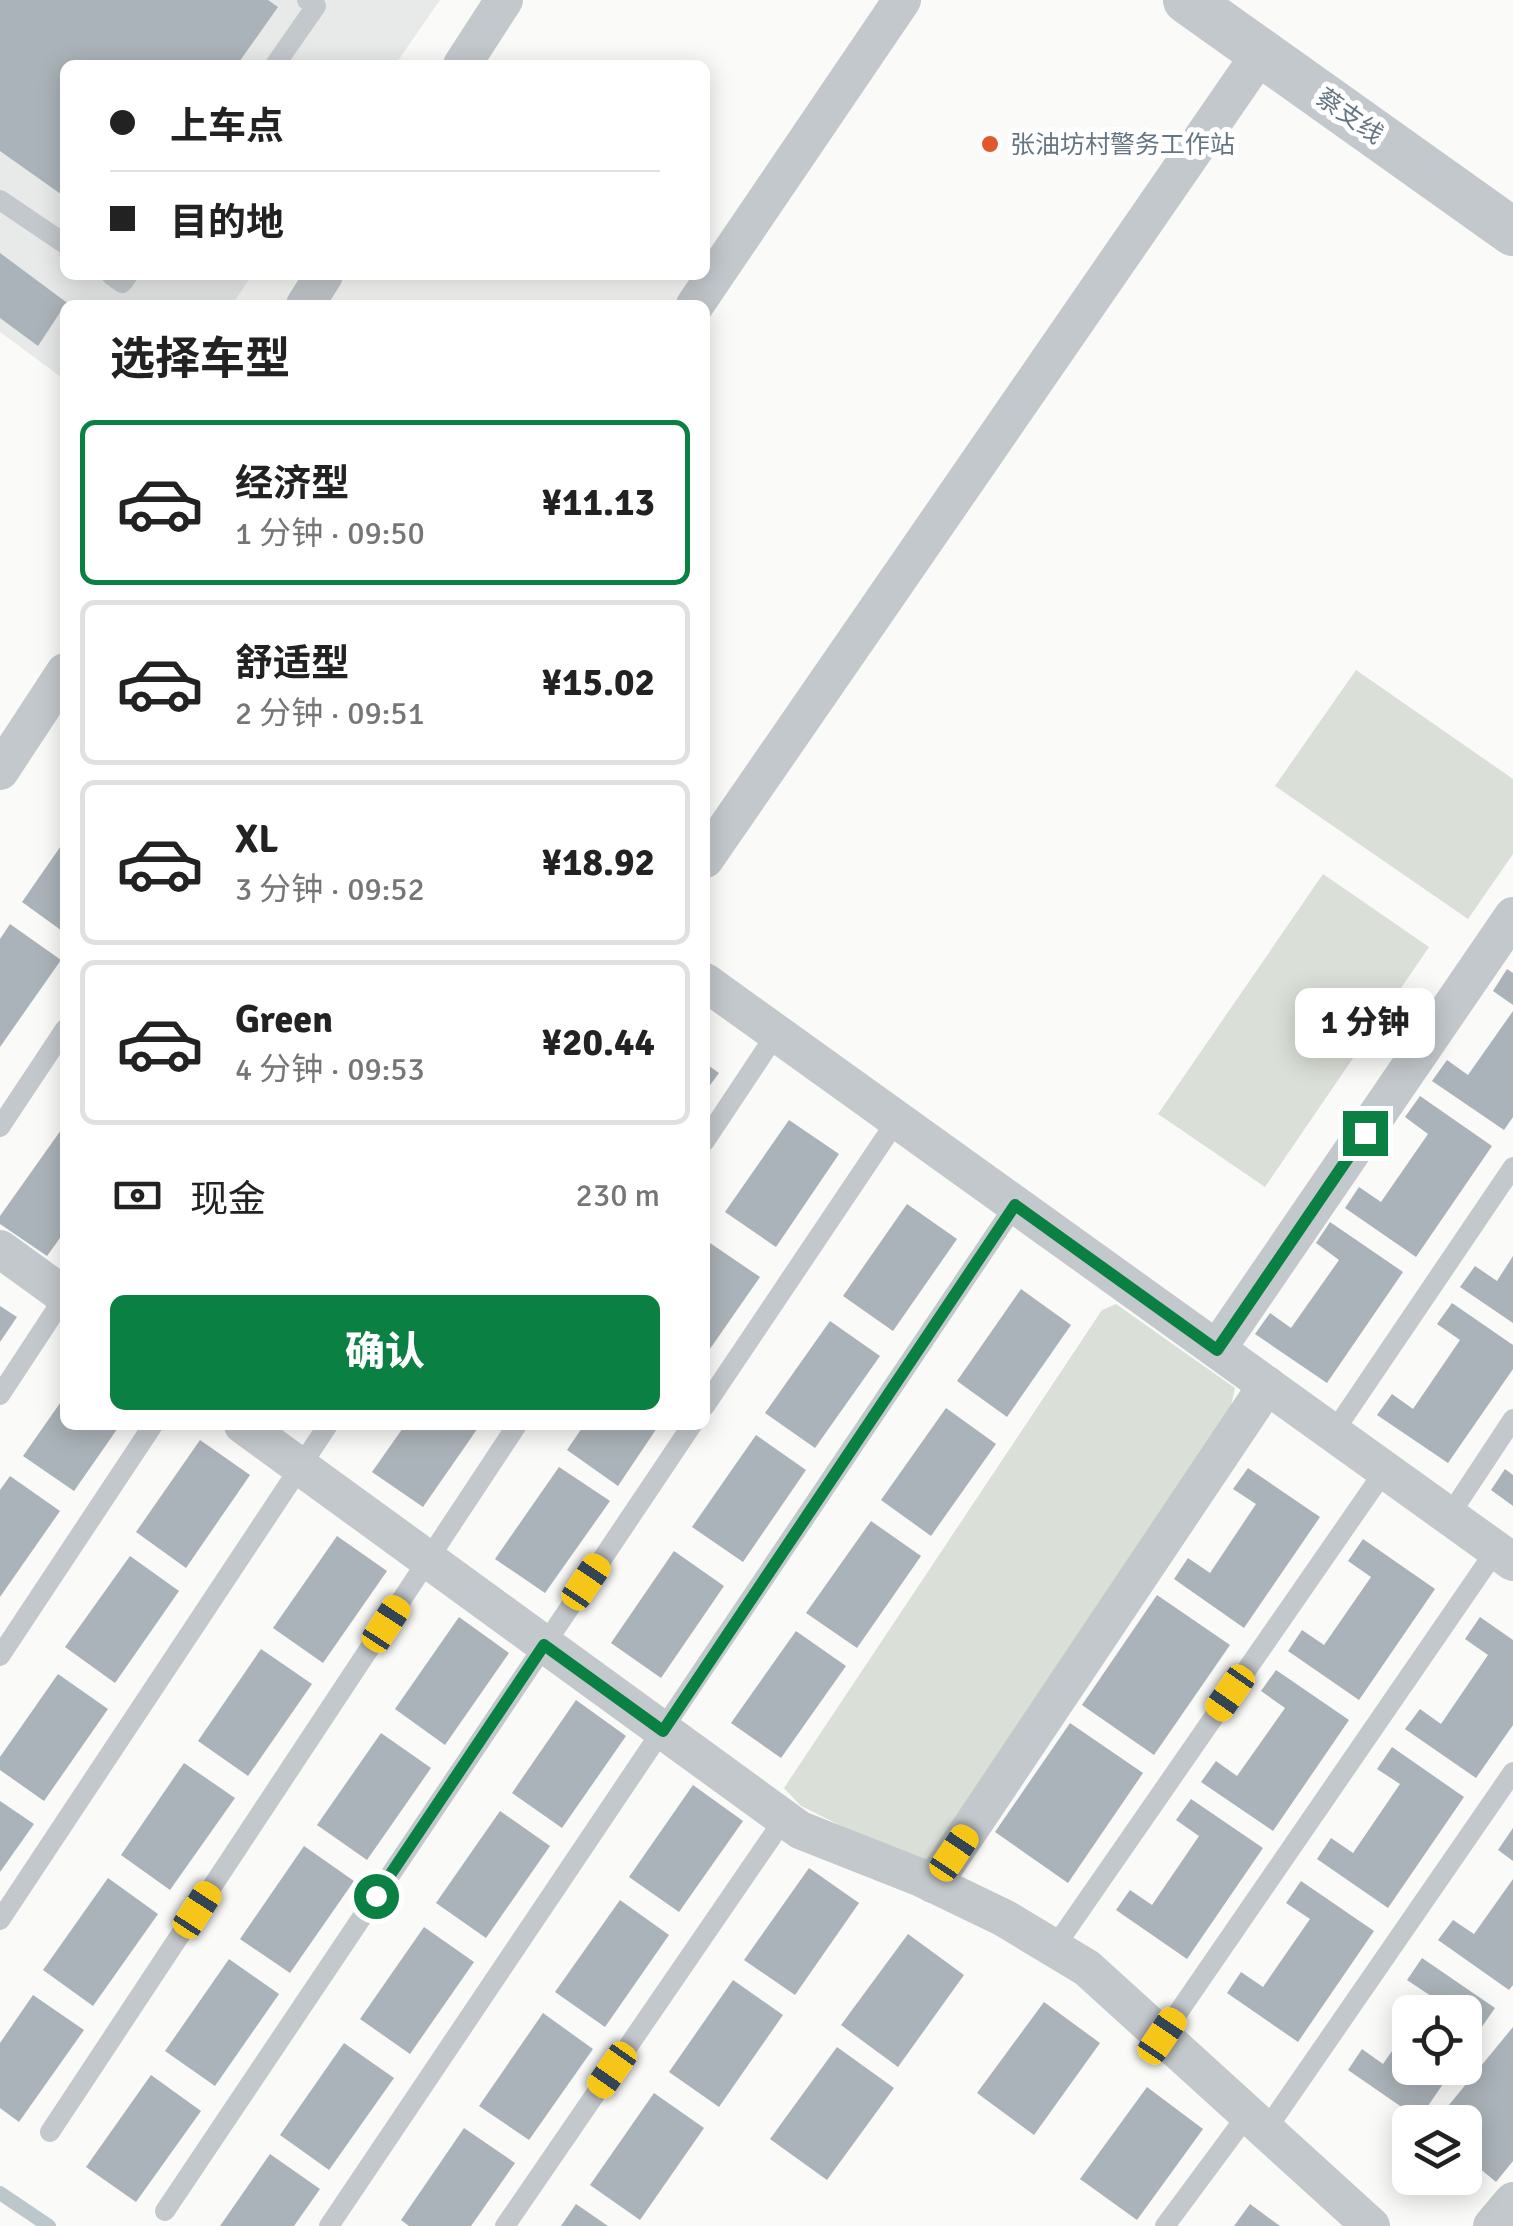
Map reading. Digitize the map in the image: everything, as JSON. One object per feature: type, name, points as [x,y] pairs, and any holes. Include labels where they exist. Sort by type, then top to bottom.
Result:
[{"type":"street","points":[[465,60],[504,0]]},
{"type":"street","points":[[698,300],[902,0]]},
{"type":"street","name":"蔡支线","points":[[1187,0],[1513,232]]},
{"type":"street","points":[[710,852],[1262,53]]},
{"type":"street","points":[[0,771],[60,680]]},
{"type":"street","points":[[1217,1350],[1513,916]]},
{"type":"street","points":[[710,986],[1504,1556]]},
{"type":"street","points":[[0,1249],[60,1292]]},
{"type":"street","points":[[933,1884],[1267,1385]]},
{"type":"street","points":[[250,1430],[800,1830],[933,1884],[1086,1968],[1371,2226]]},
{"type":"street","points":[[1492,2226],[1513,2202]]},
{"type":"lane","points":[[278,60],[316,6],[308,0]]},
{"type":"lane","points":[[0,200],[60,241]]},
{"type":"lane","points":[[710,1134],[776,1034]]},
{"type":"lane","points":[[0,1127],[60,1037]]},
{"type":"lane","points":[[710,1399],[897,1120]]},
{"type":"lane","points":[[1333,1433],[1513,1167]]},
{"type":"lane","points":[[330,2226],[1015,1205]]},
{"type":"lane","points":[[0,1394],[60,1304]]},
{"type":"lane","points":[[1448,1516],[1513,1419]]},
{"type":"lane","points":[[0,1656],[150,1430]]},
{"type":"lane","points":[[0,1920],[325,1430]]},
{"type":"lane","points":[[50,2132],[514,1430]]},
{"type":"lane","points":[[165,2211],[689,1430]]},
{"type":"lane","points":[[1054,1948],[1385,1470]]},
{"type":"lane","points":[[1162,2036],[1504,1556]]},
{"type":"lane","points":[[1165,2226],[1257,2122],[1513,1772]]},
{"type":"lane","points":[[506,2226],[784,1819]]},
{"type":"shaded area","points":[[0,0],[440,0],[398,60],[60,60],[60,280],[249,280],[235,300],[60,300],[60,376],[0,332]]},
{"type":"shaded area","points":[[1356,670],[1513,779],[1513,854],[1468,919],[1275,786]]},
{"type":"shaded area","points":[[1323,874],[1429,947],[1265,1187],[1158,1114]]},
{"type":"shaded area","points":[[1116,1304],[1235,1388],[1231,1406],[932,1858],[917,1863],[801,1806],[784,1788],[1102,1310]]},
{"type":"building","points":[[0,0],[268,0],[278,7],[241,60],[60,60],[60,193],[0,151]]},
{"type":"building","points":[[0,253],[63,300],[60,300],[60,313],[38,346],[0,318]]},
{"type":"building","points":[[60,847],[60,929],[22,902]]},
{"type":"building","points":[[10,924],[60,961],[0,1047],[0,939]]},
{"type":"building","points":[[1507,969],[1513,973],[1513,1005],[1493,991]]},
{"type":"building","points":[[1513,1011],[1513,1117],[1504,1130],[1432,1081],[1447,1060],[1468,1075]]},
{"type":"building","points":[[710,1067],[719,1073],[710,1085]]},
{"type":"building","points":[[1420,1096],[1492,1146],[1416,1257],[1345,1208],[1359,1187],[1381,1202],[1428,1134],[1405,1117]]},
{"type":"building","points":[[789,1120],[839,1154],[776,1247],[725,1212]]},
{"type":"building","points":[[60,1131],[60,1238],[47,1256],[0,1224],[0,1216]]},
{"type":"building","points":[[907,1204],[957,1239],[893,1331],[843,1296]]},
{"type":"building","points":[[1330,1222],[1403,1272],[1327,1383],[1255,1334],[1270,1313],[1291,1328],[1339,1260],[1316,1243]]},
{"type":"building","points":[[710,1243],[760,1277],[710,1349]]},
{"type":"building","points":[[1513,1256],[1513,1323],[1460,1287],[1475,1266],[1497,1281]]},
{"type":"building","points":[[1021,1289],[1071,1325],[1007,1417],[957,1381]]},
{"type":"building","points":[[1452,1303],[1513,1345],[1513,1369],[1448,1463],[1377,1415],[1392,1394],[1413,1409],[1460,1340],[1437,1324]]},
{"type":"building","points":[[0,1306],[17,1317],[0,1342]]},
{"type":"building","points":[[830,1321],[880,1356],[815,1448],[765,1413]]},
{"type":"building","points":[[60,1403],[60,1430],[117,1430],[74,1491],[23,1456]]},
{"type":"building","points":[[946,1408],[996,1444],[931,1536],[881,1500]]},
{"type":"building","points":[[401,1430],[477,1430],[423,1507],[372,1472]]},
{"type":"building","points":[[581,1430],[656,1430],[618,1486],[567,1450]]},
{"type":"building","points":[[756,1435],[806,1470],[743,1562],[692,1527]]},
{"type":"building","points":[[200,1440],[250,1475],[186,1568],[136,1532]]},
{"type":"building","points":[[559,1467],[610,1501],[545,1593],[495,1559]]},
{"type":"building","points":[[1248,1468],[1320,1517],[1244,1628],[1174,1579],[1188,1558],[1210,1573],[1256,1504],[1233,1489]]},
{"type":"building","points":[[1505,1469],[1513,1475],[1513,1506],[1491,1490]]},
{"type":"building","points":[[10,1476],[60,1511],[0,1597],[0,1490]]},
{"type":"building","points":[[871,1521],[921,1556],[857,1648],[806,1613]]},
{"type":"building","points":[[337,1536],[387,1571],[323,1663],[273,1628]]},
{"type":"building","points":[[1363,1539],[1435,1589],[1359,1700],[1288,1651],[1302,1630],[1324,1645],[1371,1577],[1348,1561]]},
{"type":"building","points":[[674,1551],[724,1586],[661,1678],[611,1643]]},
{"type":"building","points":[[130,1556],[179,1591],[115,1683],[65,1647]]},
{"type":"building","points":[[1157,1595],[1230,1645],[1154,1755],[1082,1705]]},
{"type":"building","points":[[459,1617],[509,1653],[445,1745],[395,1709]]},
{"type":"building","points":[[1480,1617],[1513,1640],[1513,1725],[1476,1778],[1405,1729],[1420,1709],[1441,1724],[1488,1655],[1465,1639]]},
{"type":"building","points":[[796,1631],[846,1666],[781,1758],[731,1723]]},
{"type":"building","points":[[261,1649],[312,1684],[248,1776],[198,1741]]},
{"type":"building","points":[[1276,1670],[1349,1720],[1273,1831],[1201,1782],[1216,1761],[1237,1776],[1285,1708],[1261,1691]]},
{"type":"building","points":[[58,1674],[108,1709],[44,1801],[0,1770],[0,1757]]},
{"type":"building","points":[[576,1700],[626,1736],[562,1828],[512,1793]]},
{"type":"building","points":[[1070,1723],[1143,1773],[1068,1883],[995,1832]]},
{"type":"building","points":[[381,1733],[431,1768],[367,1860],[317,1825]]},
{"type":"building","points":[[1392,1747],[1464,1797],[1388,1908],[1317,1859],[1331,1838],[1353,1853],[1400,1784],[1377,1769]]},
{"type":"building","points":[[184,1763],[235,1798],[170,1890],[121,1855]]},
{"type":"building","points":[[693,1785],[743,1821],[679,1912],[629,1877]]},
{"type":"building","points":[[1191,1799],[1263,1848],[1187,1959],[1116,1910],[1130,1890],[1152,1905],[1199,1836],[1176,1820]]},
{"type":"building","points":[[0,1801],[34,1824],[0,1872]]},
{"type":"building","points":[[500,1811],[550,1846],[486,1938],[436,1903]]},
{"type":"building","points":[[1513,1828],[1513,1861],[1498,1850]]},
{"type":"building","points":[[304,1846],[354,1881],[290,1973],[240,1939]]},
{"type":"building","points":[[809,1868],[859,1903],[795,1995],[744,1960]]},
{"type":"building","points":[[108,1878],[158,1914],[93,2006],[43,1970]]},
{"type":"building","points":[[1513,1879],[1513,1985],[1509,1990],[1438,1940],[1453,1920],[1474,1934]]},
{"type":"building","points":[[1301,1881],[1374,1931],[1298,2042],[1227,1993],[1241,1972],[1263,1987],[1310,1919],[1286,1903]]},
{"type":"building","points":[[620,1900],[669,1935],[605,2027],[555,1992]]},
{"type":"building","points":[[424,1927],[474,1962],[410,2054],[360,2019]]},
{"type":"building","points":[[908,1934],[964,1975],[898,2067],[841,2025]]},
{"type":"building","points":[[1422,1958],[1476,1995],[1430,1995],[1407,1980]]},
{"type":"building","points":[[229,1959],[279,1994],[215,2086],[165,2051]]},
{"type":"building","points":[[733,1980],[783,2015],[719,2107],[669,2072]]},
{"type":"building","points":[[33,1995],[84,2030],[19,2122],[0,2108],[0,2043]]},
{"type":"building","points":[[1482,1999],[1495,2008],[1482,2027]]},
{"type":"building","points":[[1044,2002],[1100,2043],[1034,2135],[977,2093]]},
{"type":"building","points":[[543,2013],[593,2049],[529,2140],[479,2106]]},
{"type":"building","points":[[1513,2027],[1513,2161],[1496,2182],[1482,2170],[1482,2105],[1449,2105],[1465,2085],[1482,2085],[1482,2065]]},
{"type":"building","points":[[344,2043],[394,2078],[329,2170],[280,2135]]},
{"type":"building","points":[[837,2047],[894,2088],[827,2180],[770,2139]]},
{"type":"building","points":[[1362,2049],[1383,2064],[1392,2051],[1392,2085],[1442,2085],[1429,2105],[1399,2105],[1348,2070]]},
{"type":"building","points":[[151,2075],[201,2111],[136,2202],[86,2167]]},
{"type":"building","points":[[1147,2087],[1203,2129],[1137,2220],[1080,2179]]},
{"type":"building","points":[[654,2093],[704,2128],[640,2220],[590,2185]]},
{"type":"building","points":[[464,2128],[515,2163],[471,2226],[409,2226],[401,2220]]},
{"type":"building","points":[[270,2154],[320,2189],[294,2226],[220,2226]]},
{"type":"building","points":[[576,2204],[608,2226],[561,2226]]},
{"type":"building","points":[[1250,2204],[1280,2226],[1234,2226]]},
{"type":"waterway","points":[[0,2193],[49,2226]]},
{"type":"place","name":"张油坊村警务工作站","points":[[990,144]]},
{"type":"route","points":[[376,1896],[544,1645],[663,1731],[1015,1205],[1217,1350],[1365,1133]]}]
